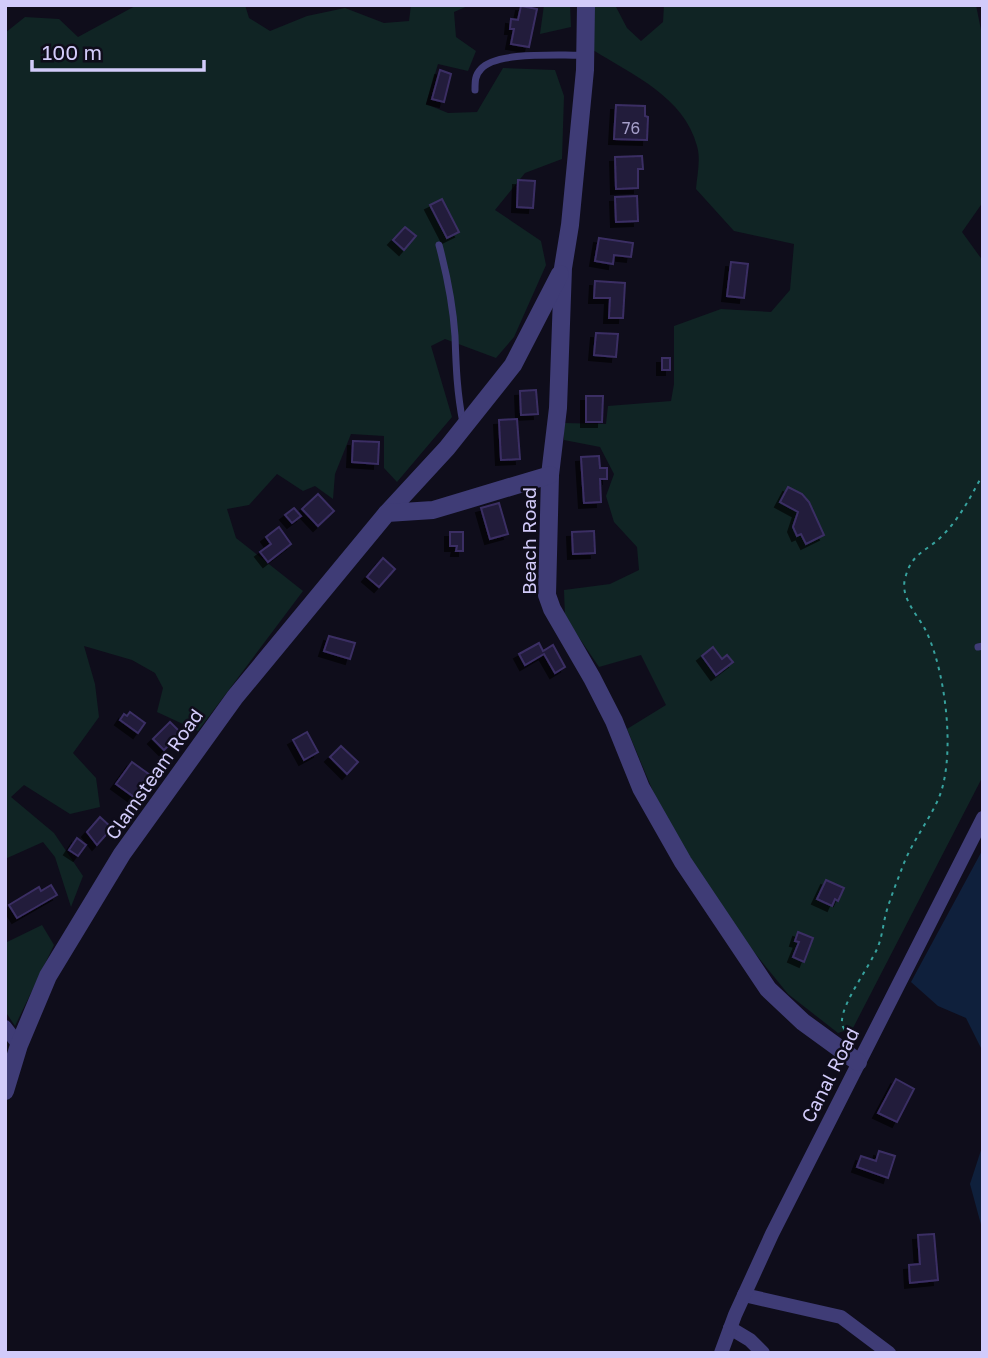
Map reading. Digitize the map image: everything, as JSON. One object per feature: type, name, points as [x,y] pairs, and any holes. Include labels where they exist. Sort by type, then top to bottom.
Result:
[{"type":"street","name":"Beach Road","points":[[586,5],[585,55],[564,268],[558,408],[550,475],[547,596],[614,721],[641,788],[682,862],[768,989],[803,1022],[858,1062]]},
{"type":"street","name":"Clamsteam Road","points":[[5,1091],[19,1045],[48,976],[122,854],[235,697],[387,513],[464,427],[513,365],[564,268]]},
{"type":"street","points":[[387,513],[432,510],[550,475]]},
{"type":"street","name":"Canal Road","points":[[721,1353],[744,1295],[858,1062],[983,818]]},
{"type":"street","points":[[5,1027],[19,1045]]},
{"type":"street","points":[[744,1295],[841,1317],[889,1353]]},
{"type":"street","points":[[730,1328],[750,1340],[763,1353]]},
{"type":"lane","points":[[475,90],[475,77],[482,66],[501,58],[585,55]]},
{"type":"lane","points":[[439,245],[449,290],[455,335],[456,383],[464,427]]},
{"type":"path","points":[[867,1045],[845,1032],[841,1022],[847,1005],[878,947],[887,910],[905,861],[919,831],[937,803],[945,780],[948,757],[942,681],[926,632],[906,596],[904,582],[917,554],[942,536],[965,508],[983,474]]},
{"type":"green space","points":[[137,5],[245,5],[249,18],[270,31],[307,16],[345,8],[384,23],[409,21],[411,5],[470,5],[454,12],[456,37],[476,51],[468,71],[438,64],[426,104],[448,113],[477,112],[503,68],[555,70],[564,96],[562,159],[525,173],[495,210],[541,241],[546,265],[514,337],[496,358],[445,339],[431,346],[452,417],[397,482],[384,468],[384,436],[351,434],[335,474],[333,499],[315,486],[303,491],[277,474],[249,505],[227,509],[236,538],[303,591],[198,731],[157,712],[163,688],[155,673],[132,660],[84,646],[95,684],[99,717],[73,753],[96,778],[100,807],[70,814],[24,785],[11,797],[54,833],[83,876],[71,907],[55,857],[43,842],[5,859],[5,33],[25,17],[59,19],[78,37]]},
{"type":"green space","points":[[544,5],[570,5],[571,27],[540,34]]},
{"type":"green space","points":[[591,5],[615,5],[627,28],[641,41],[663,22],[664,5],[976,5],[983,40],[983,202],[962,232],[983,261],[983,776],[853,1028],[838,1033],[788,994],[749,946],[706,884],[660,808],[627,729],[666,705],[641,655],[599,667],[565,617],[564,590],[610,584],[639,570],[637,547],[614,522],[606,496],[614,474],[600,447],[564,440],[564,423],[606,424],[608,406],[671,401],[674,384],[674,326],[721,309],[771,312],[790,290],[794,244],[734,231],[696,189],[699,156],[690,129],[681,114],[655,89],[593,50]]},
{"type":"green space","points":[[42,925],[54,945],[15,1026],[5,1011],[5,943]]},
{"type":"water","points":[[983,849],[983,1052],[966,1018],[938,1006],[911,982]]},
{"type":"water","points":[[983,1144],[983,1232],[970,1184]]},
{"type":"building","points":[[521,6],[537,9],[529,47],[511,44],[514,29],[510,29],[511,19],[518,20]]},
{"type":"building","points":[[440,70],[451,74],[444,102],[432,99]]},
{"type":"building","points":[[616,105],[645,106],[645,116],[648,117],[647,140],[614,139]]},
{"type":"building","points":[[642,156],[643,169],[638,169],[638,188],[616,189],[615,157]]},
{"type":"building","points":[[518,180],[535,181],[533,208],[517,207]]},
{"type":"building","points":[[637,196],[638,221],[616,222],[615,197]]},
{"type":"building","points":[[442,199],[459,232],[447,238],[430,205]]},
{"type":"building","points":[[405,227],[416,236],[404,250],[393,240]]},
{"type":"building","points":[[599,238],[633,243],[631,257],[614,255],[613,264],[595,261]]},
{"type":"building","points":[[731,262],[748,264],[744,298],[727,296]]},
{"type":"building","points":[[595,281],[625,283],[623,318],[609,318],[610,298],[594,298]]},
{"type":"building","points":[[596,333],[618,334],[616,357],[594,355]]},
{"type":"building","points":[[662,358],[670,358],[670,370],[662,370]]},
{"type":"building","points":[[536,390],[538,414],[521,415],[520,391]]},
{"type":"building","points":[[586,396],[603,396],[602,422],[586,422]]},
{"type":"building","points":[[517,419],[520,459],[501,460],[499,420]]},
{"type":"building","points":[[353,441],[379,442],[378,464],[352,462]]},
{"type":"building","points":[[599,456],[600,468],[607,468],[607,479],[600,479],[601,502],[584,503],[581,457]]},
{"type":"building","points":[[788,487],[802,494],[809,502],[824,535],[806,544],[801,534],[797,536],[793,527],[798,512],[780,502]]},
{"type":"building","points":[[318,494],[334,511],[318,526],[302,509]]},
{"type":"building","points":[[499,503],[508,534],[490,539],[481,508]]},
{"type":"building","points":[[294,508],[301,516],[292,523],[285,515]]},
{"type":"building","points":[[279,527],[291,544],[268,562],[260,552],[271,544],[266,537]]},
{"type":"building","points":[[594,531],[595,553],[573,554],[572,532]]},
{"type":"building","points":[[450,532],[463,532],[463,551],[456,551],[457,546],[450,546]]},
{"type":"building","points":[[383,558],[395,569],[379,587],[367,577]]},
{"type":"building","points":[[329,636],[355,643],[350,659],[324,651]]},
{"type":"building","points":[[539,643],[543,651],[553,645],[565,667],[555,673],[544,654],[525,665],[519,654]]},
{"type":"building","points":[[713,647],[722,659],[727,655],[733,662],[716,675],[702,656]]},
{"type":"building","points":[[130,712],[145,723],[138,733],[120,720],[124,714],[127,716]]},
{"type":"building","points":[[170,722],[181,733],[164,750],[153,739]]},
{"type":"building","points":[[307,732],[318,752],[304,760],[293,740]]},
{"type":"building","points":[[341,746],[358,762],[347,774],[330,757]]},
{"type":"building","points":[[132,762],[150,775],[134,797],[116,784]]},
{"type":"building","points":[[100,817],[112,828],[97,845],[87,832]]},
{"type":"building","points":[[77,838],[86,845],[78,856],[69,850]]},
{"type":"building","points":[[826,880],[844,888],[838,901],[835,899],[832,906],[817,899]]},
{"type":"building","points":[[51,885],[57,895],[17,918],[9,905],[39,887],[41,891]]},
{"type":"building","points":[[798,932],[813,938],[804,962],[793,957],[799,942],[795,941]]},
{"type":"building","points":[[896,1079],[914,1089],[897,1122],[878,1113]]},
{"type":"building","points":[[879,1151],[895,1156],[888,1178],[857,1167],[861,1156],[876,1161]]},
{"type":"building","points":[[934,1234],[938,1280],[910,1283],[909,1265],[920,1264],[918,1235]]}]
